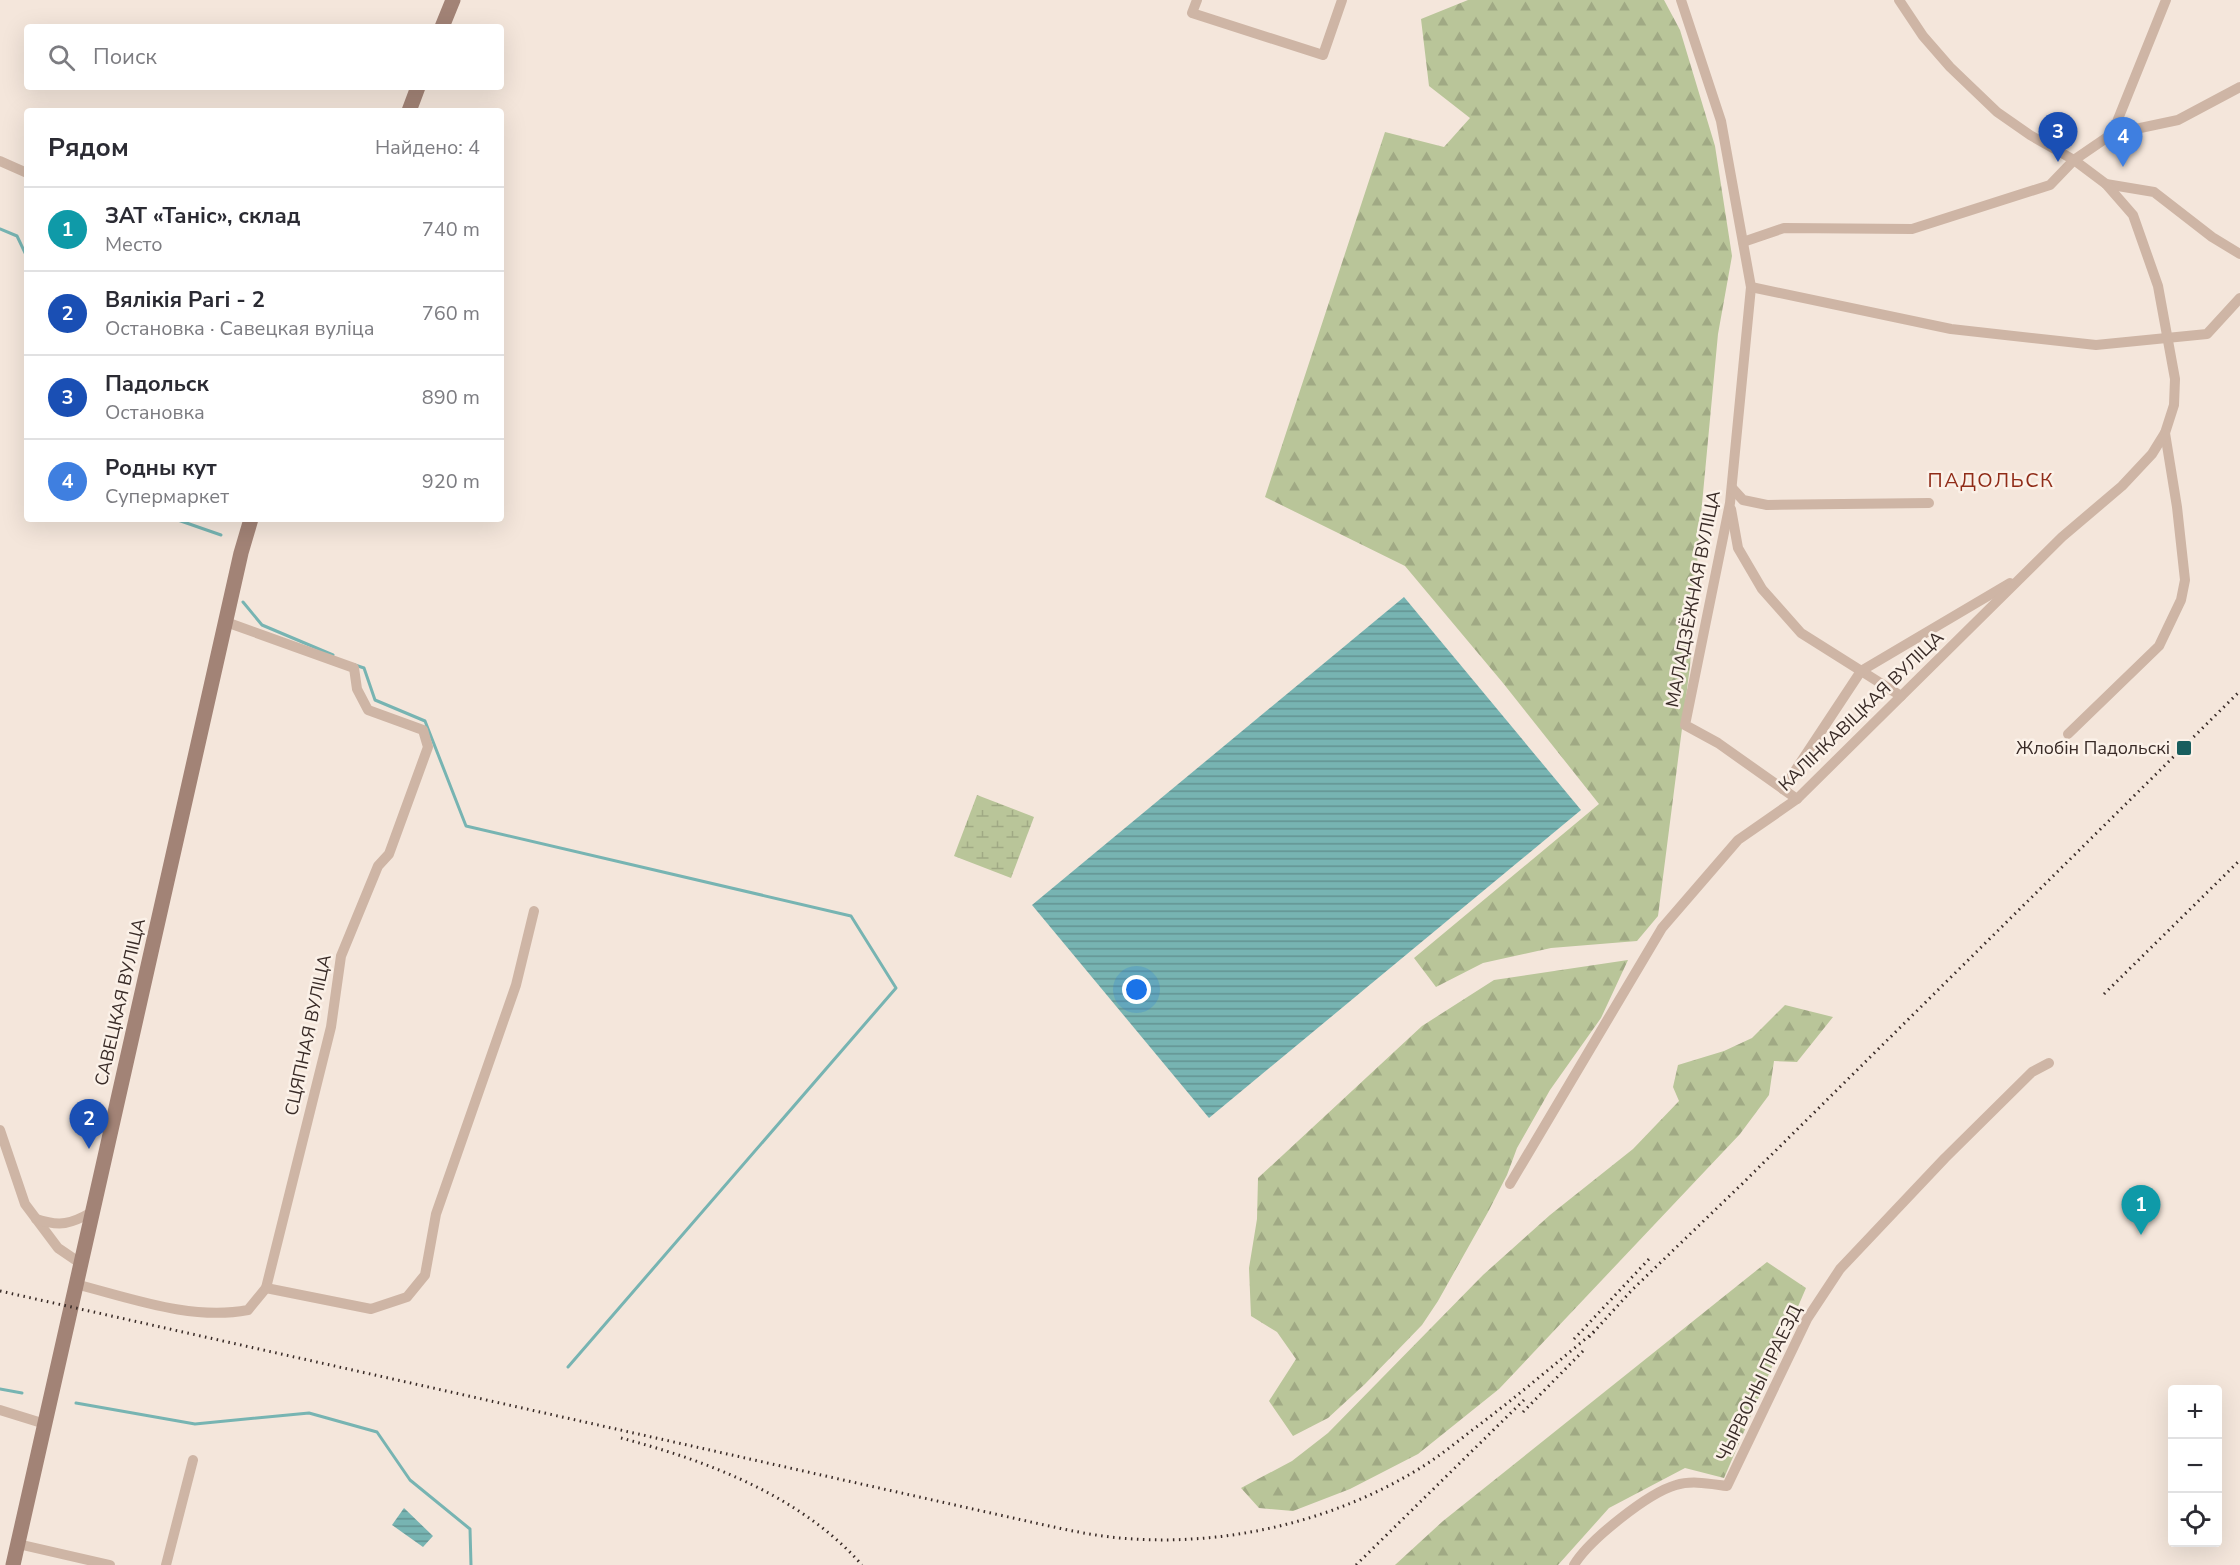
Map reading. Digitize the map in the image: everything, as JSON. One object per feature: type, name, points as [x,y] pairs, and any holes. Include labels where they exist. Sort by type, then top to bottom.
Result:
[{"type":"main road","points":[[443,24],[453,0]]},
{"type":"main road","points":[[410,108],[417,90]]},
{"type":"main road","name":"САВЕЦКАЯ ВУЛІЦА","points":[[13,1565],[241,553],[250,522]]},
{"type":"street","points":[[1197,0],[1192,13],[1323,55],[1342,0]]},
{"type":"street","name":"МАЛАДЗЁЖНАЯ ВУЛІЦА","points":[[1681,0],[1721,121],[1751,287],[1730,503],[1685,725],[1718,743],[1783,789]]},
{"type":"street","name":"КАЛІНКАВІЦКАЯ ВУЛІЦА","points":[[1510,1184],[1662,928],[1738,840],[1797,800],[2062,537],[2122,486],[2152,454],[2165,433],[2174,405],[2175,379],[2158,286],[2133,215],[2106,184],[2074,160],[2030,135],[1997,112],[1950,67],[1923,36],[1899,0]]},
{"type":"street","points":[[2112,134],[2166,0]]},
{"type":"street","points":[[1743,242],[1784,228],[1912,229],[2050,185],[2074,160],[2112,134],[2178,120],[2240,87]]},
{"type":"street","points":[[0,161],[24,172]]},
{"type":"street","points":[[2106,184],[2154,192],[2212,237],[2240,254]]},
{"type":"street","points":[[1751,287],[1951,329],[2096,345],[2168,336],[2207,334],[2240,298]]},
{"type":"street","name":"КАЛІНКАВІЦКАЯ ВУЛІЦА","points":[[2068,734],[2159,646],[2181,600],[2185,580],[2177,507],[2165,433]]},
{"type":"street","points":[[1732,488],[1743,500],[1767,505],[1929,503]]},
{"type":"street","points":[[1730,503],[1738,548],[1762,589],[1801,633],[1901,696]]},
{"type":"street","points":[[1797,800],[1783,789],[1861,671],[2023,576]]},
{"type":"street","name":"СЦЯПНАЯ ВУЛІЦА","points":[[75,1284],[185,1311],[226,1315],[249,1310],[266,1288],[331,1027],[341,956],[378,866],[389,854],[428,747],[423,730],[368,711],[357,689],[354,668],[226,622]]},
{"type":"street","points":[[266,1288],[372,1309],[407,1298],[425,1275],[436,1214],[516,985],[534,911]]},
{"type":"street","name":"ЧЫРВОНЫ ПРАЕЗД","points":[[1574,1565],[1589,1544],[1619,1520],[1674,1485],[1699,1483],[1727,1486],[1807,1319],[1840,1269],[1945,1158],[2032,1072],[2049,1063]]},
{"type":"street","points":[[0,1130],[25,1204],[58,1248],[80,1263]]},
{"type":"street","points":[[34,1218],[51,1224],[73,1222],[92,1212]]},
{"type":"street","points":[[0,1410],[45,1424]]},
{"type":"street","points":[[166,1565],[193,1460]]},
{"type":"street","points":[[18,1544],[110,1565]]},
{"type":"green space","points":[[1468,0],[1664,0],[1680,30],[1715,146],[1732,256],[1718,334],[1699,536],[1690,666],[1658,916],[1637,941],[1551,948],[1483,963],[1436,987],[1414,958],[1599,804],[1503,683],[1405,566],[1265,497],[1385,132],[1444,147],[1470,118],[1429,86],[1421,19]]},
{"type":"green space","points":[[977,795],[1034,817],[1011,878],[954,856]]},
{"type":"green space","points":[[1628,960],[1601,1018],[1550,1090],[1517,1148],[1507,1175],[1488,1212],[1422,1325],[1365,1384],[1328,1418],[1293,1436],[1269,1401],[1296,1359],[1277,1332],[1251,1316],[1249,1268],[1257,1219],[1258,1178],[1422,1026],[1494,980]]},
{"type":"green space","points":[[1785,1005],[1833,1017],[1797,1062],[1774,1061],[1769,1095],[1740,1134],[1499,1389],[1418,1454],[1350,1489],[1293,1511],[1259,1508],[1241,1488],[1292,1461],[1328,1433],[1483,1275],[1550,1215],[1633,1149],[1679,1101],[1673,1087],[1678,1065],[1724,1051],[1752,1038]]},
{"type":"green space","points":[[1767,1262],[1806,1288],[1724,1478],[1685,1468],[1609,1508],[1558,1565],[1395,1565],[1443,1521]]},
{"type":"water","points":[[1404,597],[1581,810],[1209,1118],[1032,905]]},
{"type":"water","points":[[404,1508],[433,1536],[423,1547],[392,1525]]},
{"type":"waterway","points":[[0,229],[17,236],[24,251]]},
{"type":"waterway","points":[[184,522],[221,535]]},
{"type":"waterway","points":[[243,602],[262,625],[333,655]]},
{"type":"waterway","points":[[355,665],[364,668],[375,700],[425,721],[466,826],[851,916],[896,988],[568,1367]]},
{"type":"waterway","points":[[0,1389],[22,1393]]},
{"type":"waterway","points":[[76,1403],[195,1424],[309,1413],[377,1432],[410,1480],[470,1529],[471,1565]]},
{"type":"railway","points":[[1589,1337],[1632,1290],[2240,691]]},
{"type":"railway","points":[[2104,994],[2240,860]]},
{"type":"railway","points":[[1574,1339],[1650,1258]]},
{"type":"railway","points":[[0,1291],[1058,1528],[1108,1537],[1158,1540],[1196,1539],[1271,1528],[1344,1506],[1379,1491],[1442,1453],[1595,1331]]},
{"type":"railway","points":[[1523,1412],[1584,1350]]},
{"type":"railway","points":[[1356,1565],[1526,1398]]},
{"type":"railway","points":[[621,1438],[687,1458],[751,1484],[811,1519],[862,1565]]},
{"type":"place","name":"Падольск","points":[[2058,162]]},
{"type":"place","name":"Родны кут","points":[[2123,167]]},
{"type":"place","name":"Жлобін Падольскі","points":[[2184,748]]},
{"type":"place","name":"Вялікія Рагі - 2","points":[[89,1149]]},
{"type":"place","name":"ЗАТ «Таніс», склад","points":[[2141,1235]]},
{"type":"district","name":"ПАДОЛЬСК","points":[[1991,480]]}]
